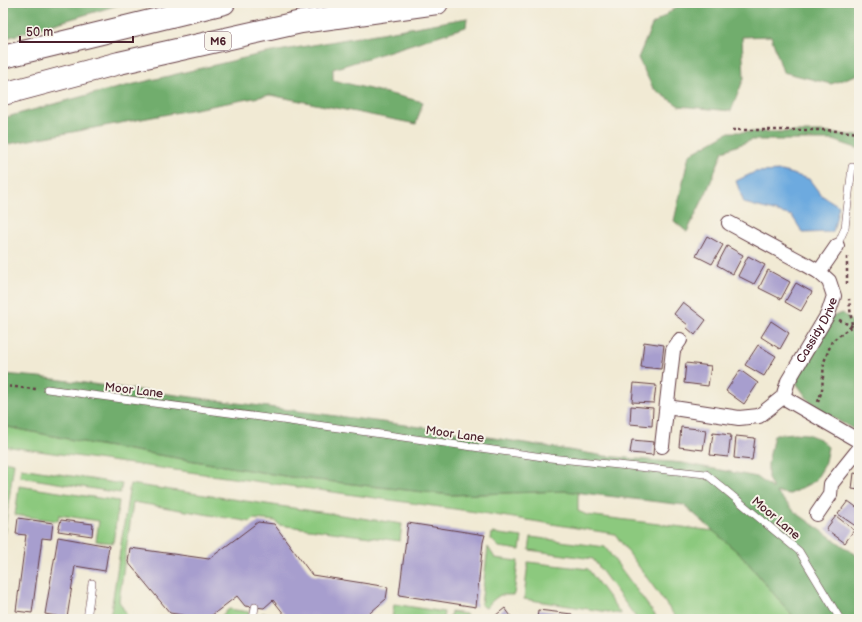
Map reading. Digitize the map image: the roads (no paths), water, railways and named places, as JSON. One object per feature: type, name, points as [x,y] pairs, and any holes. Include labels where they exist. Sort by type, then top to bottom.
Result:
[{"type":"highway","points":[[3,57],[224,3]]},
{"type":"highway","name":"M6","points":[[3,94],[118,63],[301,22],[437,3]]},
{"type":"street","name":"Cassidy Drive","points":[[728,223],[819,272],[829,281],[834,296],[828,314],[788,381],[783,397]]},
{"type":"street","points":[[819,272],[837,246]]},
{"type":"street","points":[[662,446],[673,350],[680,340]]},
{"type":"street","points":[[666,407],[739,418],[759,416],[783,397],[859,441]]},
{"type":"street","points":[[817,514],[830,495],[831,484],[859,449]]},
{"type":"lane","points":[[837,246],[845,228],[852,167]]},
{"type":"lane","name":"Moor Lane","points":[[47,389],[275,419],[550,458],[706,474],[799,551],[840,619]]},
{"type":"lane","points":[[87,619],[92,583]]},
{"type":"lane","points":[[253,619],[255,607]]},
{"type":"water","points":[[782,171],[809,179],[821,195],[839,206],[833,232],[803,233],[792,216],[744,203],[736,181],[755,172]]}]
